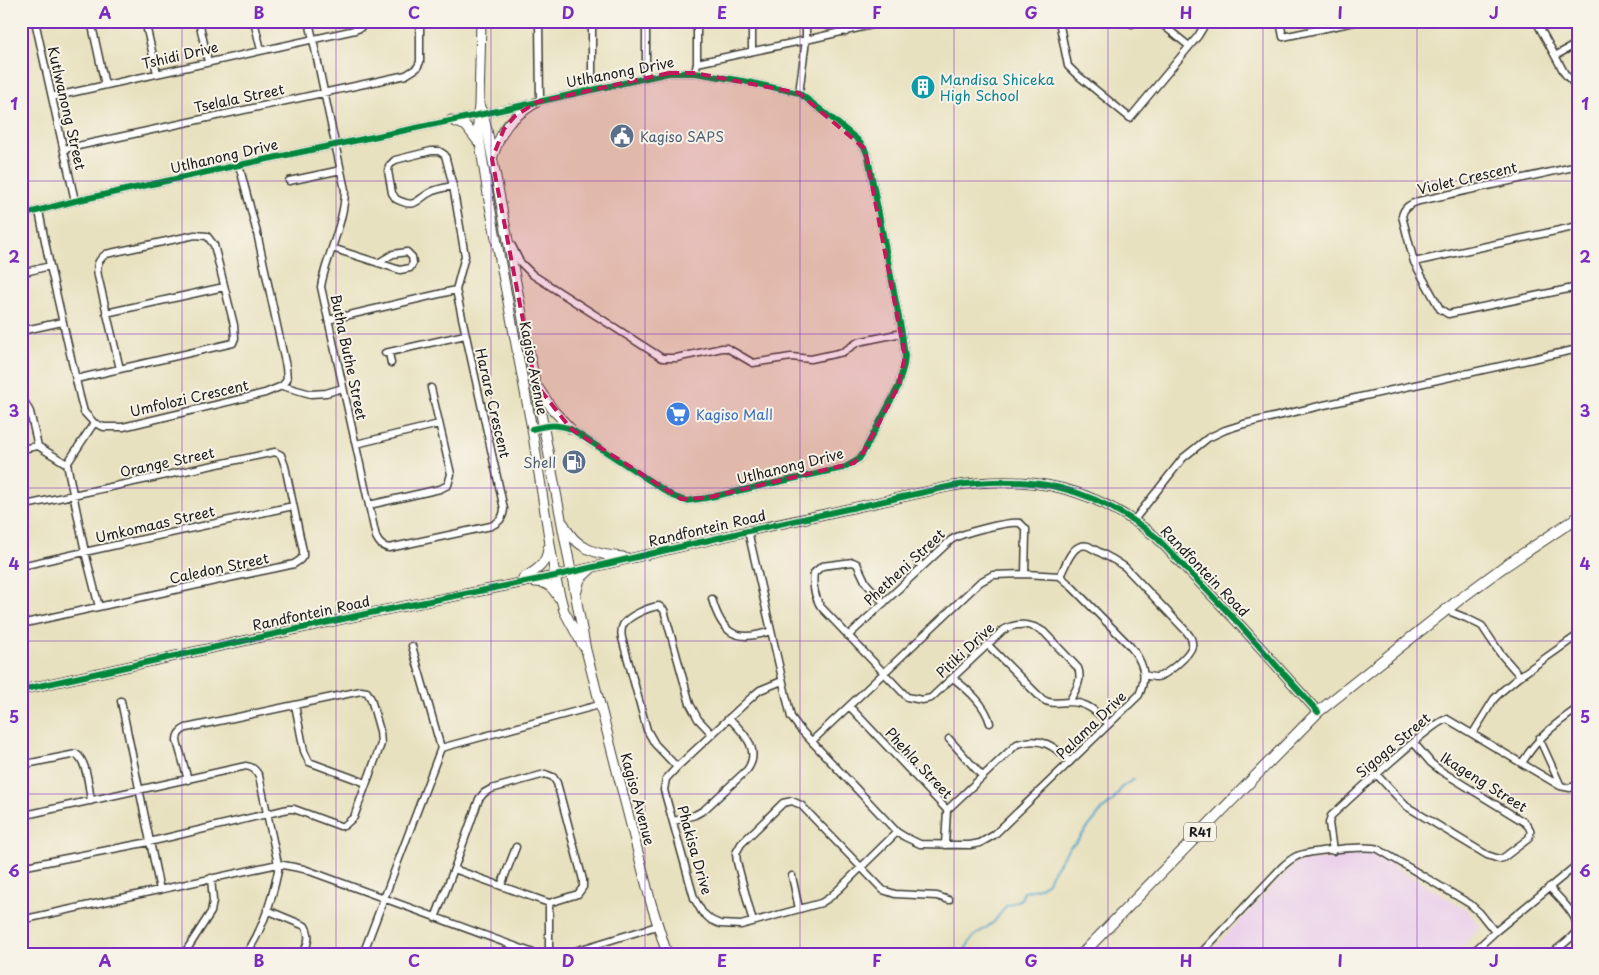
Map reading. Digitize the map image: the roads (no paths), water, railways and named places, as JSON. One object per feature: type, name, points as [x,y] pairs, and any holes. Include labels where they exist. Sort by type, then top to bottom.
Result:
[{"type":"main road","name":"R41","points":[[1082,954],[1318,712],[1502,568],[1578,517]]},
{"type":"street","name":"Kutlwanong Street","points":[[35,21],[75,201]]},
{"type":"street","points":[[91,21],[105,85]]},
{"type":"street","points":[[145,21],[157,73]]},
{"type":"street","points":[[199,21],[208,62]]},
{"type":"street","points":[[254,21],[261,50]]},
{"type":"street","name":"Butha Buthe Street","points":[[309,21],[336,144],[345,196],[321,287],[376,537],[381,545]]},
{"type":"street","name":"Tshidi Drive","points":[[52,97],[355,30],[367,21]]},
{"type":"street","name":"Tselala Street","points":[[64,149],[406,75],[417,68],[420,62],[420,21]]},
{"type":"street","points":[[480,111],[481,21]]},
{"type":"street","points":[[492,158],[507,123],[538,101],[539,21]]},
{"type":"street","points":[[592,21],[592,89]]},
{"type":"street","points":[[646,21],[646,77]]},
{"type":"street","name":"Utlhanong Drive","points":[[695,73],[697,63],[697,21]]},
{"type":"street","points":[[752,21],[752,51]]},
{"type":"street","points":[[798,93],[806,40],[806,21]]},
{"type":"street","points":[[843,21],[846,32]]},
{"type":"street","points":[[697,63],[846,32],[889,21]]},
{"type":"street","points":[[1059,21],[1068,66],[1130,118],[1198,36],[1207,21]]},
{"type":"street","points":[[1158,21],[1190,46]]},
{"type":"street","points":[[1280,21],[1283,37],[1359,21]]},
{"type":"street","points":[[1536,21],[1565,74],[1578,88]]},
{"type":"street","points":[[1555,56],[1578,43]]},
{"type":"street","name":"Utlhanong Drive","points":[[21,215],[75,201],[451,120],[480,111],[538,101],[668,73],[695,73],[798,93],[858,140],[868,157],[905,356],[898,387],[864,453],[859,459],[843,468],[686,501],[673,496],[571,430],[558,425],[532,429]]},
{"type":"street","name":"Kagiso Avenue","points":[[480,111],[480,145],[532,429],[555,576],[564,611],[586,650]]},
{"type":"street","name":"Kagiso Avenue","points":[[480,111],[492,158],[586,650],[657,926],[667,954]]},
{"type":"street","points":[[451,120],[466,126],[480,145]]},
{"type":"street","points":[[328,320],[456,290],[465,256],[453,186],[445,155],[439,151],[431,151],[395,160],[388,168],[394,198],[406,204],[414,204],[434,191],[453,186]]},
{"type":"street","points":[[239,165],[257,234],[286,367],[287,380],[282,386],[311,394],[326,393],[343,388]]},
{"type":"street","name":"Violet Crescent","points":[[1578,166],[1412,203],[1403,211],[1402,216],[1414,262],[1440,308],[1448,314],[1578,287]]},
{"type":"street","points":[[290,181],[341,170]]},
{"type":"street","points":[[39,211],[62,322],[84,412],[94,423],[67,464],[85,552],[99,607]]},
{"type":"street","points":[[1414,262],[1578,226]]},
{"type":"street","points":[[76,379],[224,346],[232,343],[236,334],[214,245],[210,238],[203,235],[195,235],[106,254],[99,260],[97,270],[120,369]]},
{"type":"street","points":[[506,235],[520,262],[538,278],[662,358],[676,358],[725,348],[753,363],[791,357],[811,359],[843,352],[855,343],[902,333]]},
{"type":"street","points":[[332,248],[378,263],[404,270],[412,265],[412,257],[407,252],[398,252],[378,263]]},
{"type":"street","points":[[21,273],[50,266]]},
{"type":"street","points":[[106,313],[224,286]]},
{"type":"street","name":"Harare Crescent","points":[[381,545],[389,548],[491,526],[501,520],[503,515],[504,509],[456,290]]},
{"type":"street","points":[[21,331],[62,322]]},
{"type":"street","points":[[391,363],[387,353],[465,335]]},
{"type":"street","points":[[1134,520],[1183,458],[1208,438],[1225,430],[1324,405],[1578,349]]},
{"type":"street","points":[[535,382],[548,405],[571,430]]},
{"type":"street","name":"Umfolozi Crescent","points":[[94,423],[104,427],[123,427],[265,393],[282,386]]},
{"type":"street","points":[[369,505],[440,489],[448,485],[451,474],[431,388]]},
{"type":"street","points":[[21,395],[25,399],[30,412],[38,446]]},
{"type":"street","points":[[356,444],[439,424]]},
{"type":"street","points":[[21,449],[38,446],[67,464]]},
{"type":"street","name":"Orange Street","points":[[21,506],[266,453]]},
{"type":"street","name":"Caledon Street","points":[[21,624],[294,564],[300,560],[303,556],[303,551],[283,459],[278,453],[266,453]]},
{"type":"street","name":"Randfontein Road","points":[[21,690],[357,616],[555,576],[952,486],[998,482],[1041,483],[1059,487],[1105,504],[1134,520],[1163,544],[1318,712]]},
{"type":"street","name":"Umkomaas Street","points":[[21,566],[293,506]]},
{"type":"street","points":[[559,515],[572,538],[586,548],[605,556],[633,557]]},
{"type":"street","name":"Phetheni Street","points":[[848,636],[951,540],[959,535],[1016,522],[1020,523],[1026,529],[1026,574]]},
{"type":"street","name":"Palama Drive","points":[[748,531],[791,717],[812,742],[897,832],[920,844],[970,845],[989,839],[1005,826],[1139,695],[1144,675]]},
{"type":"street","points":[[519,582],[545,562],[548,554],[549,539]]},
{"type":"street","points":[[812,742],[984,579],[994,575],[1060,576],[1138,655],[1144,675],[1156,677],[1164,675],[1190,651],[1192,644],[1190,636],[1186,631],[1125,567],[1114,560],[1083,544],[1076,548],[1060,576]]},
{"type":"street","points":[[914,557],[922,567]]},
{"type":"street","points":[[884,603],[871,589],[853,562],[822,566],[814,573],[819,604],[884,674]]},
{"type":"street","points":[[575,599],[580,579],[595,566]]},
{"type":"street","points":[[519,582],[546,583],[556,594],[564,611]]},
{"type":"street","points":[[712,598],[718,619],[740,636],[755,636],[771,631]]},
{"type":"street","points":[[677,767],[655,744],[647,730],[622,638],[622,628],[626,622],[650,607],[659,606],[664,610],[690,704],[698,719],[712,734]]},
{"type":"street","points":[[1446,610],[1482,626],[1500,653],[1520,676]]},
{"type":"street","name":"Pitiki Drive","points":[[884,674],[907,697],[922,700],[931,698],[1002,632],[1012,626],[1034,626],[1044,632],[1075,664],[1080,673],[1080,679],[1069,702]]},
{"type":"street","points":[[1473,733],[1494,699],[1520,676],[1578,635]]},
{"type":"street","points":[[988,644],[1042,699],[1051,703],[1069,702],[1091,707],[1109,724]]},
{"type":"street","points":[[363,954],[441,748],[412,646]]},
{"type":"street","points":[[953,678],[987,712],[990,723]]},
{"type":"street","name":"Phakisa Drive","points":[[782,681],[760,690],[668,775],[664,785],[694,898],[702,912],[711,920],[720,924],[741,925],[821,902],[829,898],[897,832]]},
{"type":"street","points":[[21,867],[149,842],[288,808],[344,826],[354,817],[381,744],[382,738],[369,695],[361,691],[181,730],[177,735],[177,741],[188,780]]},
{"type":"street","points":[[120,701],[160,890]]},
{"type":"street","points":[[295,705],[304,751],[309,762],[366,783]]},
{"type":"street","points":[[441,748],[599,705]]},
{"type":"street","name":"Phehla Street","points":[[850,707],[947,810],[945,845]]},
{"type":"street","points":[[1522,763],[1539,738],[1578,708]]},
{"type":"street","points":[[674,820],[695,815],[704,810],[747,770],[752,763],[747,737],[729,718]]},
{"type":"street","name":"Sigoga Street","points":[[1333,850],[1328,823],[1331,816],[1444,719],[1473,733],[1560,786]]},
{"type":"street","points":[[1539,738],[1560,786],[1570,788],[1578,784]]},
{"type":"street","points":[[949,739],[982,776]]},
{"type":"street","points":[[947,810],[1012,748],[1022,743],[1036,742],[1048,744],[1059,750],[1070,762]]},
{"type":"street","name":"Ikageng Street","points":[[1377,775],[1406,806],[1487,855],[1498,859],[1503,858],[1528,839],[1531,832],[1524,822],[1441,771],[1431,763],[1414,743]]},
{"type":"street","points":[[21,765],[71,754],[80,755],[91,801]]},
{"type":"street","points":[[21,816],[251,766],[259,776],[278,864],[275,886],[267,910],[254,943],[246,954]]},
{"type":"street","points":[[435,918],[479,799],[484,793],[491,789],[545,774],[556,779],[583,880],[583,887],[578,894],[549,903],[454,869]]},
{"type":"street","points":[[753,922],[736,853],[741,844],[784,803],[792,800],[802,805],[883,890],[889,893],[933,895],[949,900]]},
{"type":"street","points":[[501,886],[516,847]]},
{"type":"street","points":[[1200,954],[1287,862],[1304,854],[1363,847],[1378,849],[1470,904],[1495,932]]},
{"type":"street","points":[[21,920],[278,864],[304,869],[536,954]]},
{"type":"street","points":[[1471,954],[1578,864]]},
{"type":"street","points":[[792,876],[800,909]]},
{"type":"street","points":[[184,954],[211,912],[213,901],[211,878]]},
{"type":"street","points":[[1550,887],[1578,924],[1576,932],[1551,954]]},
{"type":"street","points":[[549,903],[549,954]]},
{"type":"street","points":[[267,910],[302,923],[305,926],[309,934],[303,954]]},
{"type":"street","points":[[565,954],[657,926]]},
{"type":"street","points":[[21,949],[26,954]]},
{"type":"waterway","points":[[962,954],[973,937],[994,922],[1006,906],[1021,899],[1024,892],[1039,888],[1048,882],[1051,874],[1069,848],[1103,809],[1113,801],[1122,787],[1134,779]]},
{"type":"place","name":"Mandisa Shiceka High School","points":[[923,87]]},
{"type":"place","name":"Kagiso SAPS","points":[[622,136]]},
{"type":"place","name":"Kagiso Mall","points":[[678,414]]},
{"type":"place","name":"Shell","points":[[574,462]]}]
